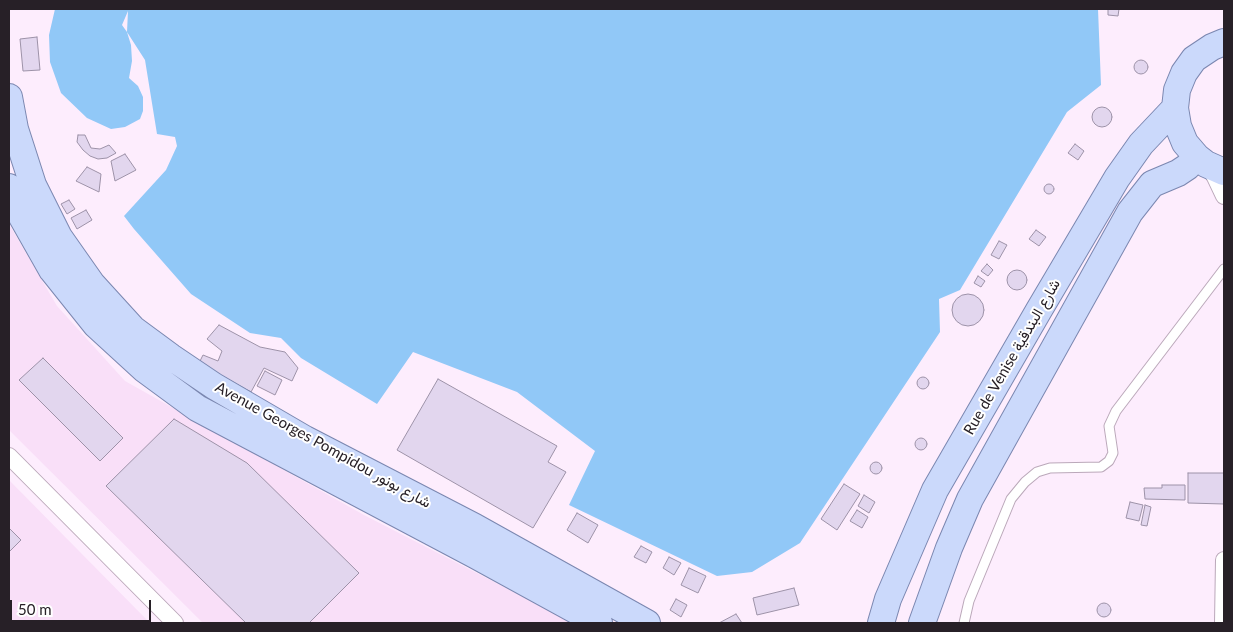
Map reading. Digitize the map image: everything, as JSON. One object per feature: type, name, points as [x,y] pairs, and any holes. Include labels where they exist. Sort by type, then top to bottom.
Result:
[{"type":"main road","points":[[1209,165],[1185,143],[1178,126],[1175,108],[1177,90],[1184,73],[1224,23]]},
{"type":"main road","points":[[1194,59],[1212,46],[1224,42]]},
{"type":"main road","name":"Avenue Georges Pompidou شارع بونور","points":[[9,97],[15,129],[33,185],[59,237],[92,284],[133,329],[170,358],[305,439],[475,527],[647,623]]},
{"type":"main road","name":"Rue de Venise شارع البندقية","points":[[869,623],[885,611],[935,490],[1039,310],[1118,178],[1141,144],[1175,108]]},
{"type":"main road","points":[[922,623],[949,548],[970,499],[1130,212],[1152,184],[1187,168],[1209,165]]},
{"type":"main road","name":"Avenue Georges Pompidou شارع بونور","points":[[9,187],[22,217],[52,270],[96,326],[144,369],[197,408],[599,623]]},
{"type":"street","points":[[1209,165],[1224,196]]},
{"type":"street","points":[[9,456],[175,623]]},
{"type":"street","points":[[1223,623],[1224,560]]},
{"type":"lane","points":[[964,623],[969,601],[1011,499],[1024,482],[1037,472],[1050,468],[1101,467],[1110,461],[1113,453],[1109,426],[1116,410],[1224,269]]},
{"type":"shaded area","points":[[9,224],[57,306],[125,381],[364,515],[574,623],[203,623],[9,430]]},
{"type":"shaded area","points":[[9,480],[150,623],[9,623]]},
{"type":"water","points":[[55,9],[1098,9],[1101,85],[1067,112],[960,290],[939,299],[940,332],[800,543],[752,572],[717,576],[569,505],[595,451],[517,392],[413,352],[377,404],[301,358],[281,338],[250,333],[191,294],[124,216],[166,170],[177,146],[175,137],[157,134],[145,60],[127,32],[131,45],[132,61],[129,78],[138,86],[143,97],[143,111],[140,119],[125,127],[111,129],[87,118],[61,93],[50,62],[49,35]],"holes":[[[128,11],[127,32],[122,25]]]},
{"type":"building","points":[[1108,9],[1119,9],[1118,16],[1108,15]]},
{"type":"building","points":[[37,37],[40,70],[23,71],[20,39]]},
{"type":"building","points":[[1138,60],[1144,60],[1148,67],[1144,74],[1138,74],[1134,70],[1134,64]]},
{"type":"building","points":[[1102,107],[1109,110],[1112,117],[1109,124],[1102,127],[1095,124],[1092,117],[1095,110]]},
{"type":"building","points":[[78,135],[85,135],[91,148],[100,149],[109,145],[116,153],[107,158],[98,159],[90,156],[77,142]]},
{"type":"building","points":[[1075,144],[1084,151],[1078,160],[1068,153]]},
{"type":"building","points":[[125,154],[136,170],[115,181],[111,161]]},
{"type":"building","points":[[87,167],[101,174],[99,192],[76,181]]},
{"type":"building","points":[[1049,184],[1054,189],[1049,194],[1044,189]]},
{"type":"building","points":[[69,200],[75,209],[67,214],[61,204]]},
{"type":"building","points":[[86,210],[92,220],[77,229],[71,218]]},
{"type":"building","points":[[1036,230],[1046,237],[1039,246],[1029,239]]},
{"type":"building","points":[[999,241],[1007,245],[999,259],[991,255]]},
{"type":"building","points":[[987,264],[993,270],[988,276],[981,271]]},
{"type":"building","points":[[1017,270],[1024,273],[1027,280],[1024,287],[1017,290],[1010,287],[1007,280],[1010,273]]},
{"type":"building","points":[[978,276],[985,281],[981,287],[974,283]]},
{"type":"building","points":[[968,294],[974,295],[979,299],[983,304],[983,316],[979,321],[974,325],[968,326],[962,325],[957,321],[953,316],[952,310],[953,304],[957,299],[962,295]]},
{"type":"building","points":[[219,325],[260,347],[285,352],[298,368],[292,381],[264,368],[251,392],[199,363],[203,355],[218,361],[222,351],[207,339]]},
{"type":"building","points":[[43,358],[123,438],[100,461],[19,380]]},
{"type":"building","points":[[265,371],[282,380],[275,395],[257,386]]},
{"type":"building","points":[[921,377],[925,377],[929,383],[925,389],[921,389],[917,385],[917,381]]},
{"type":"building","points":[[438,379],[557,446],[548,462],[566,472],[533,528],[397,450]]},
{"type":"building","points":[[174,419],[247,463],[359,573],[309,623],[246,623],[106,486]]},
{"type":"building","points":[[919,438],[923,438],[927,444],[923,450],[919,450],[915,446],[915,442]]},
{"type":"building","points":[[874,462],[878,462],[882,468],[878,474],[874,474],[870,470],[870,466]]},
{"type":"building","points":[[1188,473],[1224,473],[1224,504],[1188,503]]},
{"type":"building","points":[[844,484],[860,494],[837,530],[821,519]]},
{"type":"building","points":[[1162,485],[1185,485],[1185,500],[1145,499],[1144,488],[1162,488]]},
{"type":"building","points":[[864,495],[875,502],[869,513],[858,506]]},
{"type":"building","points":[[1130,502],[1143,505],[1139,521],[1126,518]]},
{"type":"building","points":[[1145,505],[1151,507],[1147,526],[1141,525]]},
{"type":"building","points":[[857,510],[868,517],[862,528],[850,521]]},
{"type":"building","points":[[577,513],[598,525],[588,543],[567,530]]},
{"type":"building","points":[[9,528],[21,540],[9,552]]},
{"type":"building","points":[[641,546],[652,552],[646,563],[634,557]]},
{"type":"building","points":[[669,557],[681,563],[674,575],[663,568]]},
{"type":"building","points":[[689,568],[706,576],[698,593],[681,585]]},
{"type":"building","points":[[794,588],[799,605],[757,615],[753,598]]},
{"type":"building","points":[[676,599],[687,605],[681,617],[670,610]]},
{"type":"building","points":[[1101,603],[1107,603],[1111,610],[1107,617],[1101,617],[1097,613],[1097,607]]},
{"type":"building","points":[[736,614],[742,623],[719,623]]}]
